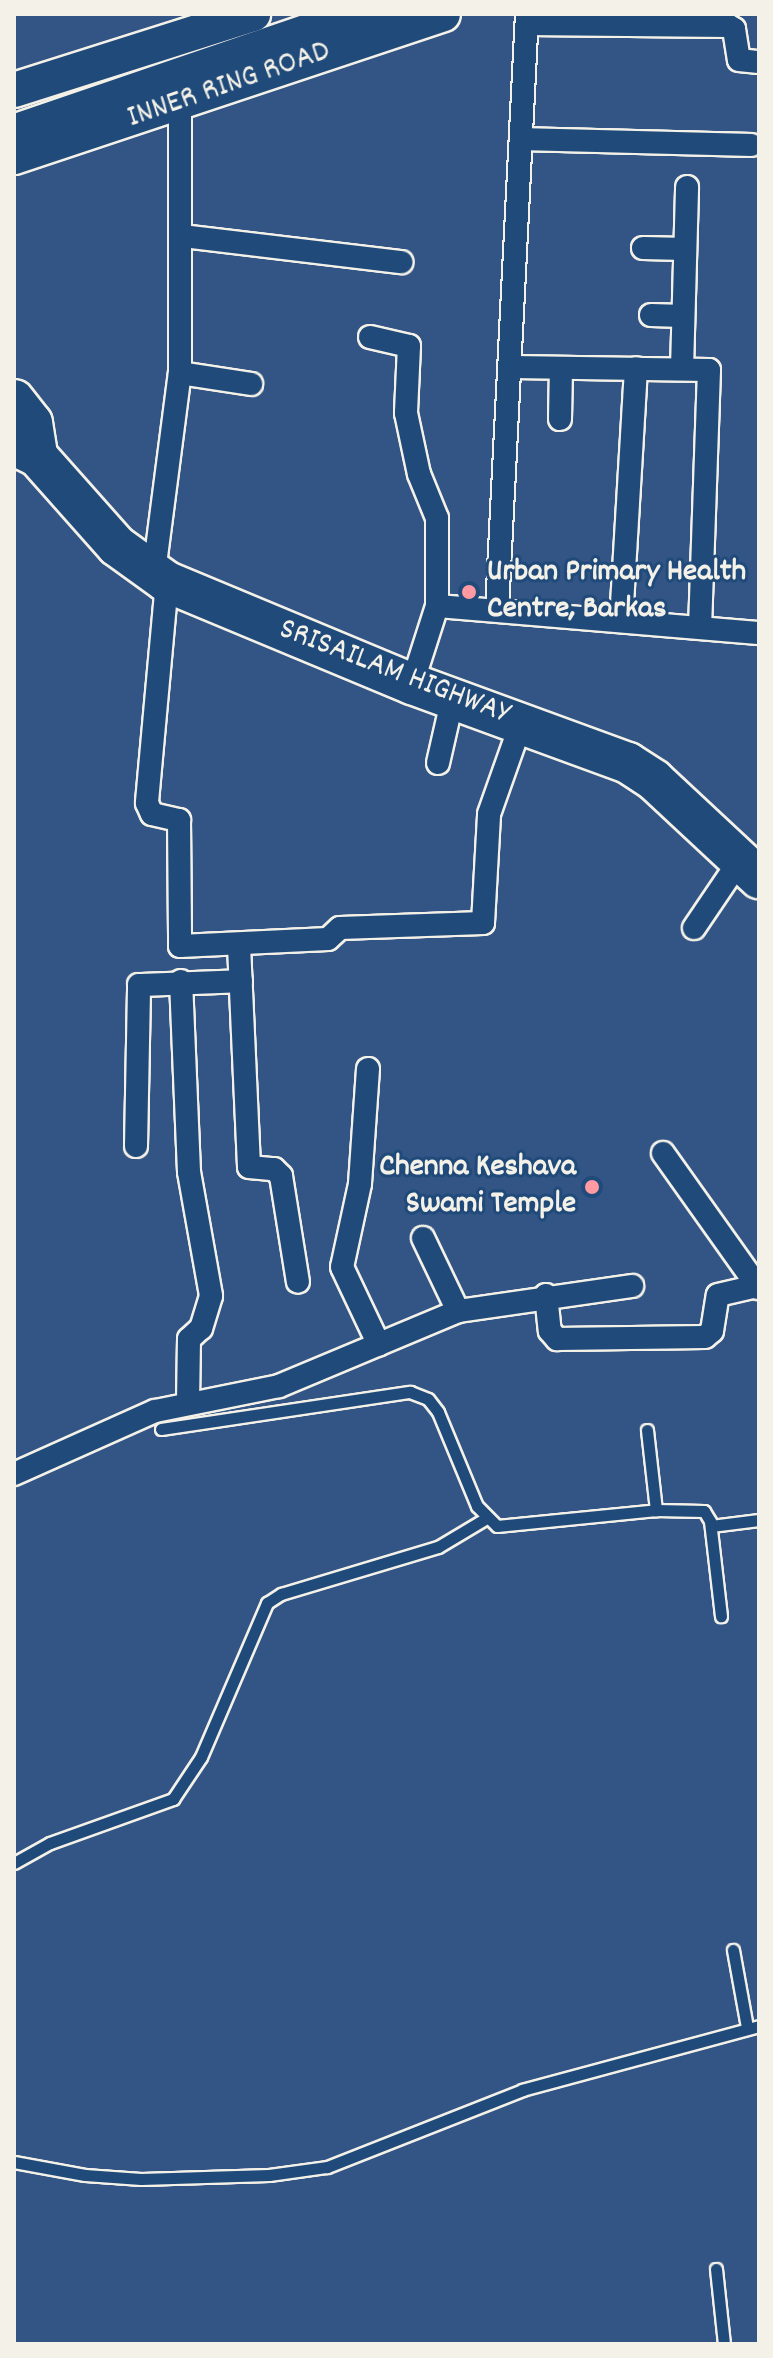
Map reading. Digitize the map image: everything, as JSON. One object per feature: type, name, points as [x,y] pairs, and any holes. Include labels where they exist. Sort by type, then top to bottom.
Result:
[{"type":"highway","points":[[14,113],[307,14]]},
{"type":"highway","points":[[14,135],[367,14]]},
{"type":"highway","points":[[14,400],[32,423],[26,450]]},
{"type":"highway","name":"SRISAILAM HIGHWAY","points":[[26,450],[117,546],[160,577],[412,684],[522,721],[628,763],[751,868]]},
{"type":"main road","name":"INNER RING ROAD","points":[[14,90],[253,14]]},
{"type":"main road","name":"INNER RING ROAD","points":[[14,157],[443,14]]},
{"type":"street","points":[[497,610],[513,367],[527,19],[729,26],[734,29],[739,60],[759,62]]},
{"type":"street","points":[[180,103],[180,373],[160,577],[147,803],[152,814],[179,820],[180,946],[239,946],[328,939],[340,928],[483,923],[489,814],[522,721]]},
{"type":"street","points":[[521,139],[751,145]]},
{"type":"street","points":[[682,369],[687,187]]},
{"type":"street","points":[[182,236],[401,262]]},
{"type":"street","points":[[643,248],[685,249]]},
{"type":"street","points":[[651,315],[683,316]]},
{"type":"street","points":[[370,337],[409,346],[406,413],[419,474],[437,518],[437,606],[412,684]]},
{"type":"street","points":[[513,367],[710,372],[700,627]]},
{"type":"street","points":[[560,419],[561,368]]},
{"type":"street","points":[[621,621],[636,368]]},
{"type":"street","points":[[180,373],[251,384]]},
{"type":"street","points":[[437,606],[759,633]]},
{"type":"street","points":[[438,763],[453,697]]},
{"type":"street","points":[[694,928],[751,868]]},
{"type":"street","points":[[239,946],[249,1167],[274,1169],[281,1176],[298,1282]]},
{"type":"street","points":[[181,981],[189,1172],[211,1296],[201,1328],[189,1339],[188,1403]]},
{"type":"street","points":[[136,1146],[139,985],[241,981]]},
{"type":"street","points":[[368,1069],[360,1184],[342,1267],[379,1345]]},
{"type":"street","points":[[546,1295],[550,1331],[557,1339],[709,1336],[718,1295],[758,1287],[663,1153]]},
{"type":"street","points":[[423,1238],[458,1311]]},
{"type":"street","points":[[14,1474],[155,1411],[279,1386],[458,1311],[546,1295],[632,1286]]},
{"type":"lane","points":[[161,1429],[410,1392],[428,1399],[438,1412],[485,1519]]},
{"type":"lane","points":[[647,1430],[656,1510]]},
{"type":"lane","points":[[14,1863],[50,1843],[173,1799],[201,1757],[267,1603],[281,1594],[438,1547],[485,1519],[517,1528],[656,1510],[704,1511],[711,1526],[721,1616]]},
{"type":"lane","points":[[711,1526],[759,1520]]},
{"type":"lane","points":[[14,2162],[85,2175],[141,2179],[269,2175],[327,2167],[522,2090],[753,2026],[733,1950]]},
{"type":"lane","points":[[716,2269],[724,2344]]},
{"type":"place","name":"Urban Primary Health Centre, Barkas","points":[[469,592]]},
{"type":"place","name":"Chenna Keshava Swami Temple","points":[[592,1187]]}]
